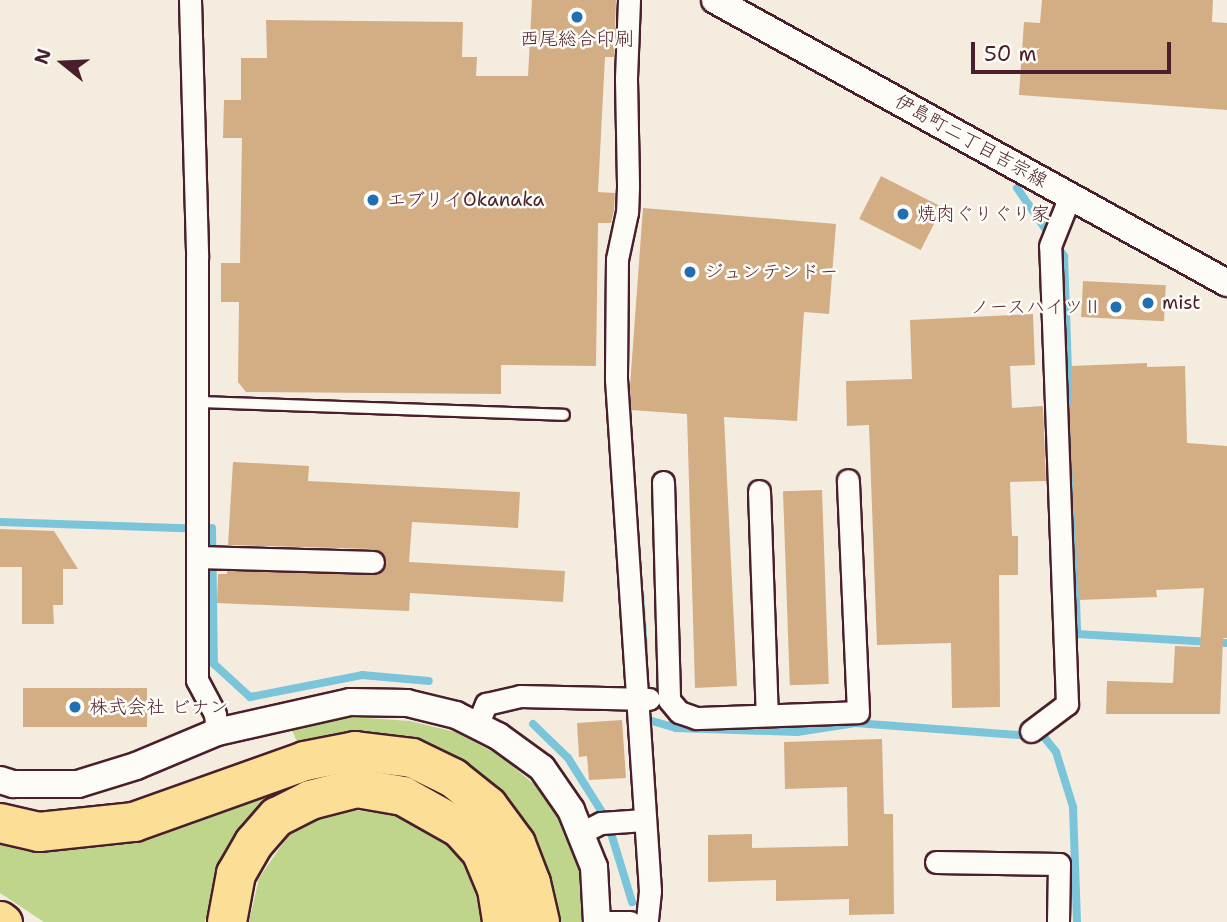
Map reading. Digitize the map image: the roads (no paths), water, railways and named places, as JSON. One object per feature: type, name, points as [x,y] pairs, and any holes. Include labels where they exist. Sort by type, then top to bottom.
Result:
[{"type":"highway","points":[[0,822],[39,832],[134,822],[305,761],[355,751],[412,758],[453,778],[488,806],[516,844],[531,884],[540,922]]},
{"type":"highway","points":[[227,922],[236,874],[254,843],[276,817],[310,800],[357,788],[403,796],[460,828],[481,851],[497,889],[502,922]]},
{"type":"street","points":[[190,0],[198,402],[208,557],[197,680],[215,714],[217,732]]},
{"type":"street","points":[[629,0],[626,79],[628,187],[627,212],[617,259],[616,379],[650,699]]},
{"type":"street","name":"伊島町二丁目吉宗線","points":[[715,0],[1227,283]]},
{"type":"street","points":[[1031,731],[1067,704],[1052,239],[1070,196]]},
{"type":"street","points":[[477,726],[486,704],[520,696],[650,699],[696,718],[858,712],[848,480]]},
{"type":"street","points":[[647,922],[650,891],[644,820],[663,482]]},
{"type":"street","points":[[759,491],[768,715]]},
{"type":"street","points":[[208,557],[373,562]]},
{"type":"street","points":[[0,780],[13,784],[78,784],[136,766],[217,732],[350,702],[407,703],[456,715],[498,736],[542,768],[571,810],[599,826],[644,820]]},
{"type":"street","points":[[599,826],[594,867],[597,922],[630,922]]},
{"type":"street","points":[[936,862],[1059,864],[1058,922]]},
{"type":"lane","points":[[198,402],[564,415]]},
{"type":"waterway","points":[[1017,188],[1064,256],[1077,634],[1227,643]]},
{"type":"waterway","points":[[0,522],[185,528]]},
{"type":"waterway","points":[[212,528],[214,664],[250,697],[362,675],[429,681]]},
{"type":"waterway","points":[[640,593],[644,650]]},
{"type":"waterway","points":[[645,719],[676,728],[797,732],[855,723],[1044,737],[1056,752],[1073,807],[1077,922]]},
{"type":"waterway","points":[[533,724],[568,758],[607,820],[632,902]]},
{"type":"place","name":"西尾総合印刷","points":[[577,17]]},
{"type":"place","name":"エブリイOkanaka","points":[[373,200]]},
{"type":"place","name":"焼肉ぐりぐり家","points":[[903,214]]},
{"type":"place","name":"ジュンテンドー","points":[[690,272]]},
{"type":"place","name":"mist","points":[[1148,303]]},
{"type":"place","name":"ノースハイツⅡ","points":[[1116,307]]},
{"type":"place","name":"株式会社 ビナン","points":[[75,707]]}]
